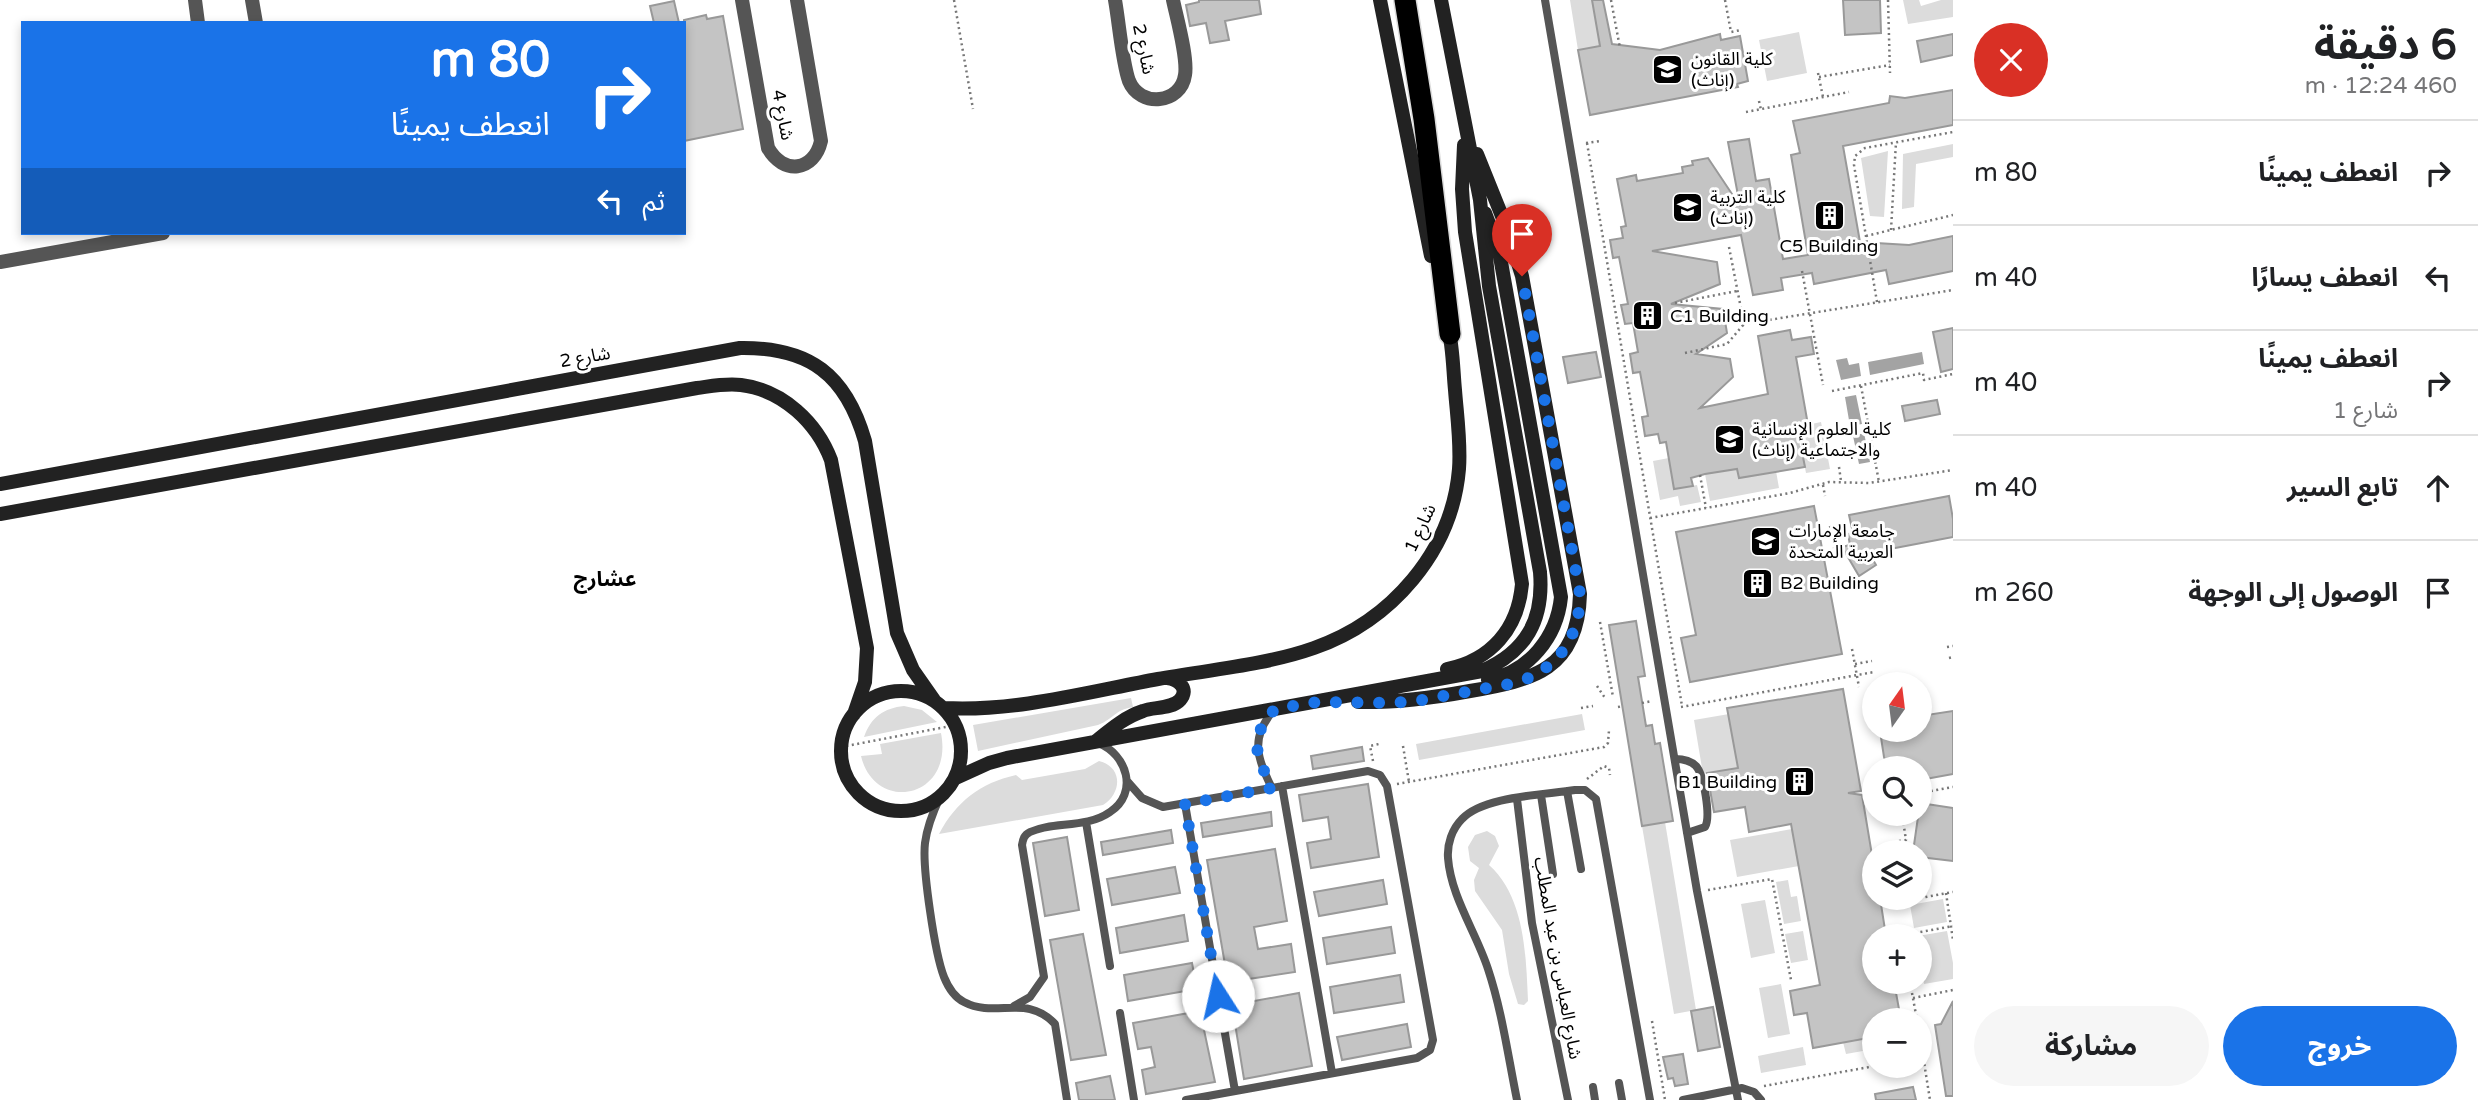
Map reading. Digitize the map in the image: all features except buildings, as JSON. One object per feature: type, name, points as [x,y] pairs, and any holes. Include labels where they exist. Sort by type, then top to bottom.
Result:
[{"type":"highway","points":[[1405,0],[1424,119],[1450,334]]},
{"type":"street","points":[[195,0],[198,21]]},
{"type":"street","points":[[251,0],[256,21]]},
{"type":"street","name":"شارع 4","points":[[742,0],[768,148],[779,162],[788,166],[797,166],[814,158],[821,141],[797,0]]},
{"type":"street","name":"شارع 2","points":[[1115,0],[1129,81],[1142,96],[1161,100],[1178,90],[1186,73],[1173,0]]},
{"type":"street","name":"شارع 1","points":[[853,714],[873,698],[885,693],[910,691],[939,704],[977,709],[1010,706],[1284,657],[1340,638],[1388,606],[1419,573],[1431,555],[1450,514],[1459,470],[1460,444],[1450,334],[1431,255],[1380,0]]},
{"type":"street","points":[[956,778],[998,761],[1482,671],[1497,664],[1523,642],[1533,626],[1542,590],[1540,572],[1489,286],[1480,200],[1441,0]]},
{"type":"street","points":[[1317,702],[1394,703],[1422,700],[1529,679],[1555,662],[1572,638],[1578,616],[1580,594],[1524,286],[1508,231],[1466,131]]},
{"type":"street","points":[[1317,702],[1471,663],[1499,643],[1516,615],[1521,600],[1521,568],[1465,232],[1462,189],[1466,131]]},
{"type":"street","points":[[1358,702],[1507,674],[1537,652],[1554,629],[1560,613],[1559,581],[1499,251],[1480,200]]},
{"type":"street","points":[[0,262],[152,235]]},
{"type":"street","name":"شارع 2","points":[[0,484],[740,348],[777,350],[800,358],[829,375],[847,395],[857,415],[865,441],[897,633],[913,670],[956,725]]},
{"type":"street","points":[[0,514],[697,388],[722,384],[744,385],[764,391],[795,408],[824,440],[831,460],[867,648],[865,682],[845,730],[841,747],[843,768],[848,779],[869,802],[890,810],[911,811],[922,808],[940,797],[956,778],[962,757],[956,725]]},
{"type":"street","points":[[1095,742],[1134,714],[1171,705],[1180,700],[1183,696],[1182,687],[1176,680],[1167,678]]},
{"type":"lane","points":[[1545,0],[1697,891],[1738,1100]]},
{"type":"lane","points":[[1272,788],[1260,762],[1257,748],[1259,733],[1265,720],[1275,709]]},
{"type":"lane","points":[[1095,742],[1115,752],[1133,790],[1152,804],[1163,807],[1361,772],[1375,772],[1385,780],[1387,786],[1432,1045],[1422,1057],[1186,1100]]},
{"type":"lane","points":[[1675,759],[1689,760],[1699,770],[1708,815],[1705,827],[1687,833]]},
{"type":"lane","points":[[1012,1007],[1030,997],[1044,978],[1023,842],[1025,836],[1032,831],[1105,816],[1119,805],[1127,781]]},
{"type":"lane","points":[[1282,786],[1332,1073]]},
{"type":"lane","points":[[1571,790],[1581,869]]},
{"type":"lane","points":[[1517,1100],[1489,970],[1450,875],[1448,847],[1455,828],[1468,813],[1487,804],[1585,790],[1596,799],[1650,1100]]},
{"type":"lane","points":[[1541,795],[1553,874]]},
{"type":"lane","points":[[940,797],[930,820],[924,857],[944,977],[953,993],[978,1008],[1012,1007],[1039,1012],[1055,1024],[1068,1100]]},
{"type":"lane","name":"شارع العباس بن عبد المطلب","points":[[1517,799],[1532,923],[1568,1100]]},
{"type":"lane","points":[[1185,804],[1235,1091]]},
{"type":"lane","points":[[1086,822],[1111,966]]},
{"type":"lane","points":[[1120,1013],[1134,1100]]},
{"type":"lane","points":[[1619,1083],[1622,1100]]},
{"type":"lane","points":[[1592,1087],[1595,1100]]},
{"type":"lane","points":[[1683,1100],[1748,1089],[1761,1100]]},
{"type":"path","points":[[954,0],[972,109]]},
{"type":"path","points":[[1611,0],[1620,48]]},
{"type":"path","points":[[1725,0],[1731,32],[1741,30]]},
{"type":"path","points":[[1888,0],[1890,73]]},
{"type":"path","points":[[1823,98],[1819,75],[1890,65]]},
{"type":"path","points":[[1746,113],[1849,92]]},
{"type":"path","points":[[1759,101],[1761,110]]},
{"type":"path","points":[[1877,302],[1854,164],[1855,156],[1865,148],[1953,132]]},
{"type":"path","points":[[1570,146],[1600,141]]},
{"type":"path","points":[[1891,230],[1896,142]]},
{"type":"path","points":[[1587,143],[1682,706]]},
{"type":"path","points":[[1866,236],[1953,215]]},
{"type":"path","points":[[1729,247],[1744,324]]},
{"type":"path","points":[[1802,271],[1823,385]]},
{"type":"path","points":[[1685,353],[1727,344],[1744,324],[1953,290]]},
{"type":"path","points":[[1675,303],[1737,291]]},
{"type":"path","points":[[1832,391],[1923,373],[1924,380],[1953,374]]},
{"type":"path","points":[[1861,386],[1879,482]]},
{"type":"path","points":[[1839,467],[1841,481]]},
{"type":"path","points":[[1633,522],[1841,481],[1879,482],[1953,470]]},
{"type":"path","points":[[1700,475],[1706,508]]},
{"type":"path","points":[[1823,484],[1825,496]]},
{"type":"path","points":[[1830,526],[1835,548]]},
{"type":"path","points":[[1600,622],[1613,696]]},
{"type":"path","points":[[1947,647],[1953,646]]},
{"type":"path","points":[[1852,649],[1859,687]]},
{"type":"path","points":[[1855,664],[1872,661]]},
{"type":"path","points":[[1667,709],[1862,674]]},
{"type":"path","points":[[1597,686],[1605,698]]},
{"type":"path","points":[[1581,708],[1592,706]]},
{"type":"path","points":[[841,747],[956,725]]},
{"type":"path","points":[[1387,786],[1604,747],[1608,743],[1609,730]]},
{"type":"path","points":[[1375,772],[1370,746],[1379,744]]},
{"type":"path","points":[[1403,746],[1409,782]]},
{"type":"path","points":[[1571,790],[1604,765],[1609,768],[1610,775]]},
{"type":"path","points":[[1932,791],[1953,787]]},
{"type":"path","points":[[1697,891],[1772,879],[1791,980]]},
{"type":"path","points":[[1932,896],[1953,892]]},
{"type":"path","points":[[1946,893],[1953,940]]},
{"type":"path","points":[[1932,930],[1952,926]]},
{"type":"path","points":[[1915,1008],[1913,995],[1953,990]]},
{"type":"path","points":[[1652,1021],[1665,1100]]},
{"type":"path","points":[[1748,1089],[1862,1068]]},
{"type":"path","points":[[1927,1078],[1930,1100]]},
{"type":"shaded area","points":[[1570,0],[1592,0],[1600,46],[1578,50]]},
{"type":"shaded area","points":[[1903,0],[1919,0],[1921,6],[1941,0],[1953,0],[1953,17],[1908,24]]},
{"type":"shaded area","points":[[1799,32],[1807,73],[1767,81],[1759,40]]},
{"type":"shaded area","points":[[1953,144],[1953,157],[1916,164],[1914,207],[1902,209],[1903,154]]},
{"type":"shaded area","points":[[1888,151],[1884,217],[1870,216],[1861,158]]},
{"type":"shaded area","points":[[1922,352],[1924,364],[1870,375],[1868,362]]},
{"type":"shaded area","points":[[1847,358],[1849,365],[1859,363],[1861,376],[1841,380],[1836,360]]},
{"type":"shaded area","points":[[1856,395],[1862,424],[1850,426],[1845,397]]},
{"type":"shaded area","points":[[1821,422],[1830,469],[1806,473],[1797,427]]},
{"type":"shaded area","points":[[1864,433],[1870,462],[1859,464],[1853,436]]},
{"type":"shaded area","points":[[1669,458],[1674,489],[1697,485],[1701,502],[1680,506],[1678,496],[1660,500],[1653,461]]},
{"type":"shaded area","points":[[1737,469],[1776,471],[1779,488],[1710,501],[1705,474]]},
{"type":"shaded area","points":[[1131,698],[1133,707],[1122,710],[1098,725],[978,751],[973,725]]},
{"type":"shaded area","points":[[904,706],[922,710],[937,722],[864,737],[870,724],[879,715]]},
{"type":"shaded area","points":[[1582,714],[1585,730],[1419,760],[1416,744]]},
{"type":"shaded area","points":[[1729,714],[1738,768],[1703,774],[1694,720]]},
{"type":"shaded area","points":[[941,733],[942,755],[936,773],[925,785],[911,791],[896,792],[881,786],[869,774],[861,756],[882,754],[880,744]]},
{"type":"shaded area","points":[[1099,761],[1112,769],[1117,781],[1114,794],[1103,805],[939,834],[961,803],[991,783],[1016,775],[1022,780],[1085,769]]},
{"type":"shaded area","points":[[1665,822],[1696,1010],[1674,1014],[1642,826]]},
{"type":"shaded area","points":[[1792,829],[1799,866],[1737,877],[1730,840]]},
{"type":"shaded area","points":[[1487,831],[1495,836],[1499,846],[1489,865],[1510,893],[1521,928],[1528,1001],[1524,1005],[1518,1004],[1509,974],[1502,930],[1475,891],[1474,880],[1479,868],[1470,861],[1468,847],[1475,835]]},
{"type":"shaded area","points":[[1788,880],[1791,897],[1797,896],[1801,921],[1784,924],[1776,882]]},
{"type":"shaded area","points":[[1943,899],[1947,922],[1913,924],[1911,910],[1932,910],[1932,901]]},
{"type":"shaded area","points":[[1765,900],[1775,953],[1751,958],[1741,904]]},
{"type":"shaded area","points":[[1803,931],[1808,960],[1791,963],[1785,934]]},
{"type":"shaded area","points":[[1947,931],[1953,979],[1932,983],[1932,934]]},
{"type":"shaded area","points":[[1781,984],[1790,1034],[1768,1038],[1759,988]]},
{"type":"shaded area","points":[[1862,1039],[1862,1051],[1846,1054],[1843,1042]]},
{"type":"shaded area","points":[[1803,1047],[1806,1065],[1761,1073],[1758,1056]]},
{"type":"place","name":"كلية القانون (إناث)","points":[[1668,69]]},
{"type":"place","name":"كلية التربية (إناث)","points":[[1687,207]]},
{"type":"place","name":"C5 Building","points":[[1829,216]]},
{"type":"place","name":"C1 Building","points":[[1647,316]]},
{"type":"place","name":"كلية العلوم الإنسانية والاجتماعية (إناث)","points":[[1729,439]]},
{"type":"place","name":"جامعة الإمارات العربية المتحدة","points":[[1766,541]]},
{"type":"place","name":"B2 Building","points":[[1757,583]]},
{"type":"place","name":"B1 Building","points":[[1800,782]]},
{"type":"district","name":"عشارج","points":[[605,579]]},
{"type":"route","points":[[1218,996],[1185,804],[1272,788],[1260,762],[1257,748],[1259,733],[1265,720],[1275,709],[1317,702],[1394,703],[1422,700],[1515,683],[1529,679],[1555,662],[1572,638],[1580,609],[1580,594],[1522,276]]}]
